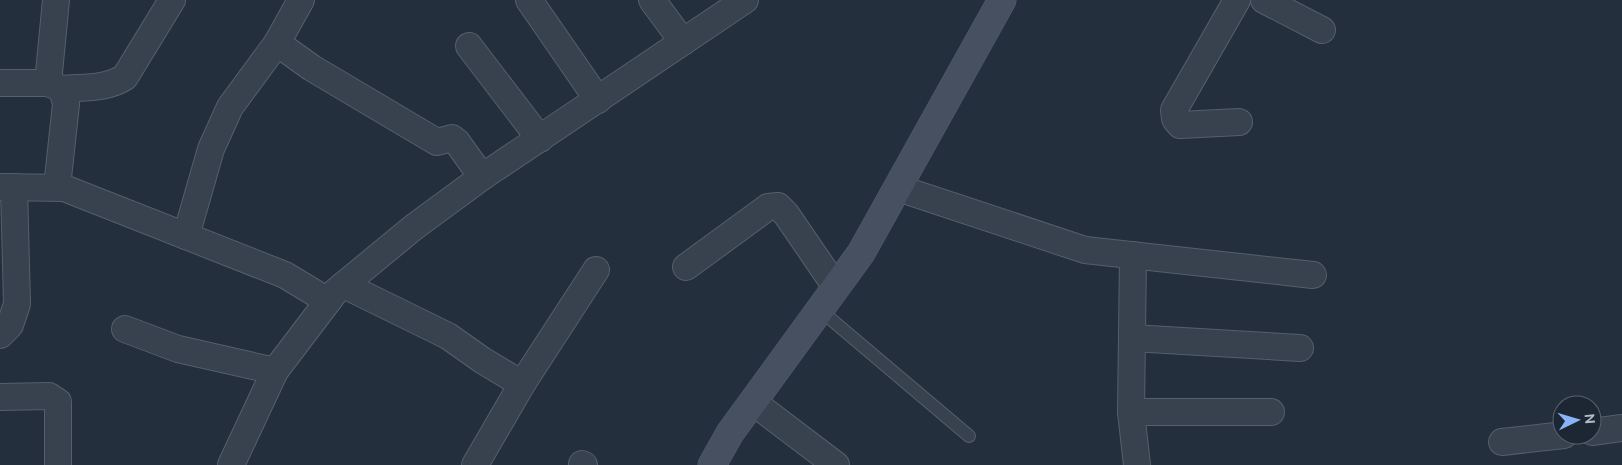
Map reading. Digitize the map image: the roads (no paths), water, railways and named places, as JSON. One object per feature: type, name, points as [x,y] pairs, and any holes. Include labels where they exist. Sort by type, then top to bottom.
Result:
[{"type":"street","points":[[56,0],[55,86],[66,104],[58,178],[59,184],[64,188],[285,275],[448,336],[482,360],[522,384]]},
{"type":"street","points":[[0,84],[108,86],[118,82],[125,77],[172,0]]},
{"type":"street","points":[[186,236],[211,149],[230,107],[277,43],[300,0]]},
{"type":"street","points":[[530,0],[598,100]]},
{"type":"street","points":[[652,0],[683,42]]},
{"type":"street","points":[[231,465],[275,371],[336,293],[414,227],[482,178],[745,0]]},
{"type":"street","points":[[712,465],[730,433],[861,253],[1002,0]]},
{"type":"street","points":[[1236,0],[1174,110],[1175,119],[1180,125],[1239,122]]},
{"type":"street","points":[[1264,0],[1322,30]]},
{"type":"street","points":[[277,43],[312,68],[437,142],[452,138],[482,178]]},
{"type":"street","points":[[469,46],[540,139]]},
{"type":"street","points":[[0,335],[10,325],[17,304],[7,187],[64,188]]},
{"type":"street","points":[[898,188],[1085,250],[1313,276]]},
{"type":"street","points":[[686,267],[768,207],[778,206],[786,214],[836,287]]},
{"type":"street","points":[[1133,255],[1131,412],[1137,465]]},
{"type":"street","points":[[475,465],[522,384],[596,270]]},
{"type":"street","points":[[124,329],[178,349],[275,371]]},
{"type":"street","points":[[1132,338],[1300,348]]},
{"type":"street","points":[[0,397],[49,396],[58,402],[58,465]]},
{"type":"street","points":[[752,402],[836,465]]},
{"type":"street","points":[[1131,412],[1271,412]]},
{"type":"street","points":[[1602,431],[1622,428]]},
{"type":"street","points":[[1502,442],[1552,436]]},
{"type":"lane","points":[[820,310],[970,436]]}]
